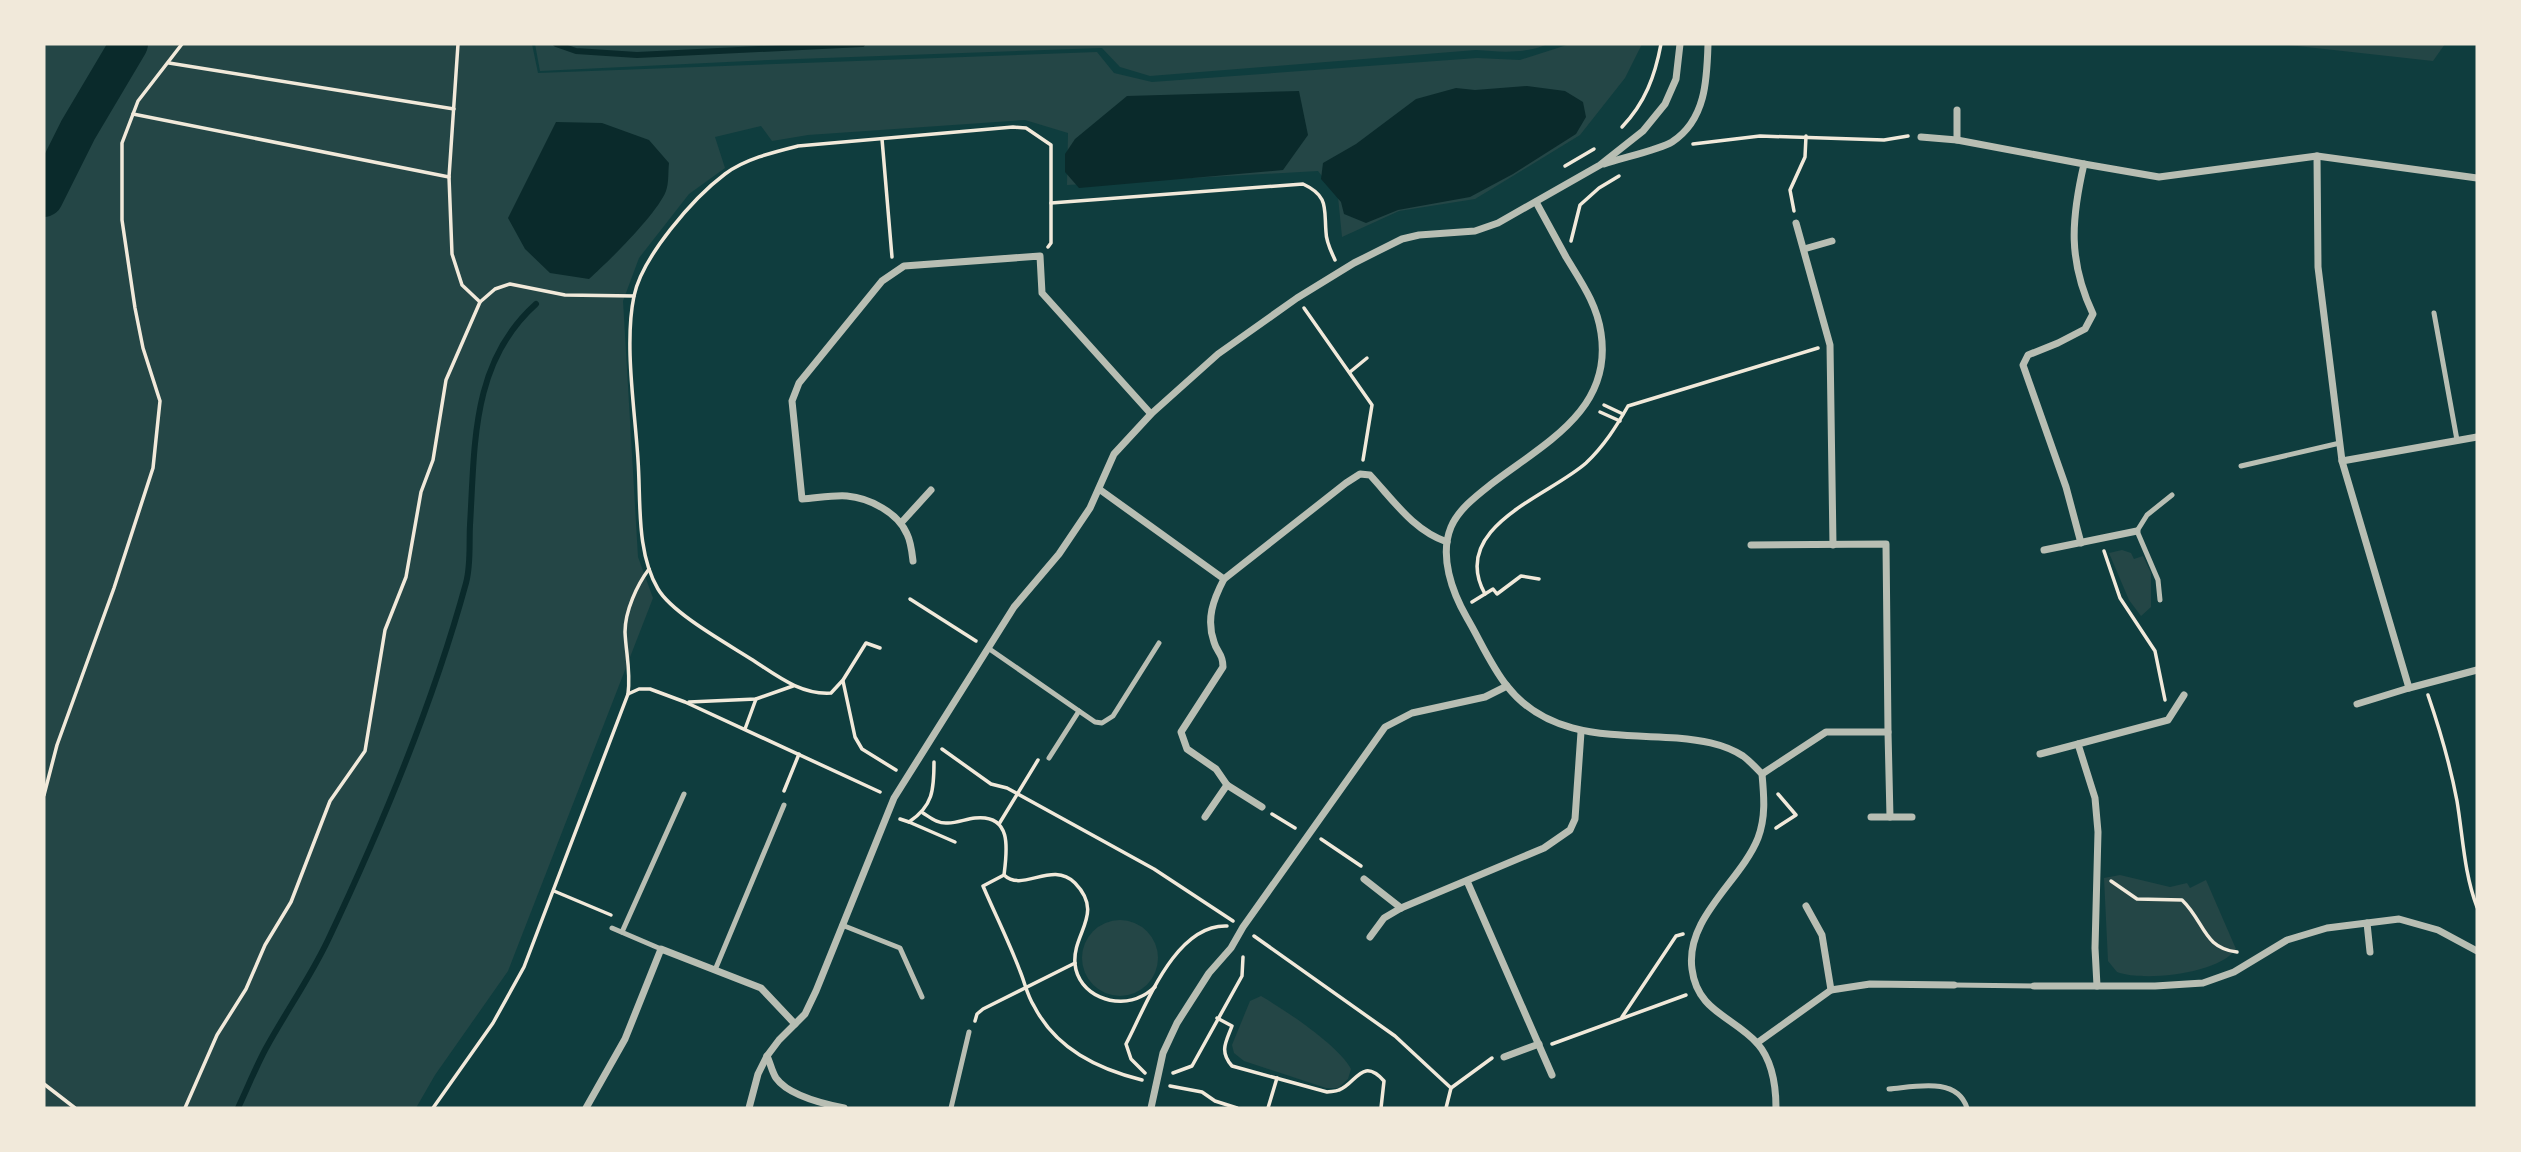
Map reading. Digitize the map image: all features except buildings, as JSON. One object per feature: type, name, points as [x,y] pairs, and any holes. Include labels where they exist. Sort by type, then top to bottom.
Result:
[{"type":"street","points":[[749,1108],[758,1073],[767,1056],[805,1014],[816,991],[894,798],[1014,607],[1059,554],[1090,508],[1114,454],[1151,414],[1219,354],[1297,298],[1354,263],[1402,239],[1419,235],[1475,231],[1498,223],[1600,165],[1643,131],[1665,104],[1676,79],[1680,44]]},
{"type":"street","points":[[1600,165],[1672,142],[1694,120],[1706,89],[1709,44]]},
{"type":"street","points":[[1957,110],[1957,140]]},
{"type":"street","points":[[1921,137],[1957,140],[2158,177],[2317,156],[2477,177]]},
{"type":"street","points":[[2317,156],[2318,267],[2342,461],[2409,688]]},
{"type":"street","points":[[2081,543],[2066,487],[2023,365],[2028,355],[2085,329],[2093,314],[2081,290],[2074,257],[2076,201],[2084,164]]},
{"type":"street","points":[[1536,202],[1597,308],[1602,335],[1602,364],[1595,392],[1578,416],[1463,509],[1452,526],[1447,542],[1448,572],[1462,608],[1507,687],[1556,725],[1581,732],[1708,742],[1743,756],[1762,774],[1763,824],[1757,841],[1698,929],[1692,961],[1698,991],[1709,1006],[1757,1043],[1768,1061],[1776,1089],[1776,1108]]},
{"type":"street","points":[[1797,223],[1829,345],[1833,545]]},
{"type":"street","points":[[1804,249],[1832,241]]},
{"type":"street","points":[[913,561],[908,535],[891,513],[848,496],[802,499],[792,401],[799,383],[882,281],[904,266],[1040,257],[1042,293],[1151,414]]},
{"type":"street","points":[[2342,461],[2477,437]]},
{"type":"street","points":[[1262,807],[1227,785],[1216,769],[1187,749],[1181,732],[1223,667],[1223,657],[1214,645],[1210,624],[1213,601],[1224,579],[1360,474],[1370,475],[1414,525],[1447,542]]},
{"type":"street","points":[[901,523],[931,489]]},
{"type":"street","points":[[1099,489],[1224,579]]},
{"type":"street","points":[[2044,550],[2137,531]]},
{"type":"street","points":[[1751,545],[1886,544],[1890,817]]},
{"type":"street","points":[[2357,704],[2477,670]]},
{"type":"street","points":[[1151,1108],[1163,1053],[1177,1023],[1209,973],[1231,948],[1243,927],[1385,727],[1412,713],[1485,697],[1507,687]]},
{"type":"street","points":[[2040,754],[2168,720],[2184,695]]},
{"type":"street","points":[[1370,937],[1384,918],[1401,908],[1545,848],[1570,830],[1575,819],[1581,732]]},
{"type":"street","points":[[1762,774],[1826,732],[1888,732]]},
{"type":"street","points":[[2078,744],[2095,798],[2098,832],[2097,986]]},
{"type":"street","points":[[1205,817],[1227,785]]},
{"type":"street","points":[[1871,817],[1912,817]]},
{"type":"street","points":[[1364,879],[1401,908]]},
{"type":"street","points":[[1467,881],[1552,1075]]},
{"type":"street","points":[[1806,906],[1822,935],[1831,990]]},
{"type":"street","points":[[2034,986],[2155,986],[2203,983],[2234,972],[2287,940],[2327,928],[2399,919],[2438,930],[2477,951]]},
{"type":"street","points":[[2367,923],[2370,952]]},
{"type":"street","points":[[586,1108],[625,1039],[660,949],[761,988],[795,1024]]},
{"type":"street","points":[[1757,1043],[1831,990],[1870,984],[1954,985]]},
{"type":"street","points":[[1504,1057],[1539,1044]]},
{"type":"street","points":[[767,1056],[776,1079],[786,1086],[819,1103],[844,1108]]},
{"type":"lane","points":[[2434,313],[2457,440]]},
{"type":"lane","points":[[2241,466],[2340,443]]},
{"type":"lane","points":[[2160,600],[2158,580],[2137,531],[2147,516],[2172,495]]},
{"type":"lane","points":[[988,648],[1095,722],[1102,723],[1108,721],[1159,643]]},
{"type":"lane","points":[[1049,758],[1079,711]]},
{"type":"lane","points":[[622,932],[684,794]]},
{"type":"lane","points":[[715,970],[784,805]]},
{"type":"lane","points":[[842,925],[900,948],[922,997]]},
{"type":"lane","points":[[612,928],[660,949]]},
{"type":"lane","points":[[1954,985],[2034,986]]},
{"type":"lane","points":[[951,1108],[968,1032]]},
{"type":"lane","points":[[1889,1089],[1948,1087],[1959,1094],[1967,1108]]},
{"type":"path","points":[[44,795],[57,745],[114,588],[153,468],[159,401],[138,321],[122,220],[122,143],[138,101],[182,44]]},
{"type":"path","points":[[458,44],[449,177],[452,254],[462,285],[480,302]]},
{"type":"path","points":[[1618,131],[1634,115],[1650,88],[1661,44]]},
{"type":"path","points":[[169,63],[454,109]]},
{"type":"path","points":[[133,114],[449,177]]},
{"type":"path","points":[[880,648],[866,643],[843,680],[831,693],[817,694],[793,686],[665,599],[649,569],[644,552],[630,333],[634,296],[639,280],[653,254],[693,204],[726,173],[768,153],[798,146],[1013,127],[1026,128],[1051,145],[1051,243],[1040,257]]},
{"type":"path","points":[[1684,148],[1714,140],[1760,136],[1884,140],[1921,137]]},
{"type":"path","points":[[1797,223],[1790,190],[1805,157],[1806,136]]},
{"type":"path","points":[[882,139],[893,273]]},
{"type":"path","points":[[1557,171],[1600,145]]},
{"type":"path","points":[[1560,246],[1573,240],[1580,205],[1587,197],[1621,174]]},
{"type":"path","points":[[1051,204],[1303,184],[1322,198],[1327,243],[1335,261],[1346,256]]},
{"type":"path","points":[[185,1108],[217,1035],[246,989],[265,945],[290,902],[330,801],[365,751],[385,630],[407,577],[421,492],[433,460],[446,380],[480,302],[495,289],[510,284],[565,295],[634,296]]},
{"type":"path","points":[[1297,298],[1372,405],[1360,474]]},
{"type":"path","points":[[1485,594],[1479,583],[1477,566],[1481,545],[1491,530],[1520,506],[1585,464],[1603,445],[1628,406],[1829,345]]},
{"type":"path","points":[[1350,372],[1367,358]]},
{"type":"path","points":[[1604,405],[1623,414]]},
{"type":"path","points":[[1600,412],[1620,421]]},
{"type":"path","points":[[2100,539],[2120,598],[2155,651],[2168,720]]},
{"type":"path","points":[[433,1108],[493,1023],[524,967],[628,694],[630,673],[625,634],[626,619],[641,580],[649,569]]},
{"type":"path","points":[[1462,608],[1493,589],[1497,594],[1521,576],[1539,579]]},
{"type":"path","points":[[910,599],[962,633]]},
{"type":"path","points":[[843,680],[855,737],[862,749],[907,777]]},
{"type":"path","points":[[2424,684],[2443,736],[2457,801],[2468,883],[2477,907]]},
{"type":"path","points":[[685,702],[756,699],[793,686]]},
{"type":"path","points":[[628,694],[639,689],[650,689],[685,702],[894,798]]},
{"type":"path","points":[[745,729],[756,699]]},
{"type":"path","points":[[930,741],[991,783],[1018,794],[1154,869],[1243,927],[1395,1036],[1451,1088]]},
{"type":"path","points":[[909,822],[923,813],[934,787],[934,759],[923,752]]},
{"type":"path","points":[[784,805],[782,795],[799,754]]},
{"type":"path","points":[[999,824],[1038,760],[1049,758]]},
{"type":"path","points":[[1262,807],[1307,836],[1320,838],[1362,867],[1364,879]]},
{"type":"path","points":[[923,813],[948,824],[977,817],[988,818],[999,824],[1006,835],[1004,875],[1009,880],[1018,882],[1046,874],[1058,874],[1078,886],[1087,903],[1088,916],[1075,963],[1080,981],[1092,994],[1107,1000],[1122,1001],[1140,997],[1155,987]]},
{"type":"path","points":[[886,814],[955,842]]},
{"type":"path","points":[[2097,861],[2112,882],[2137,899],[2182,900],[2192,910],[2212,943],[2222,950],[2263,954]]},
{"type":"path","points":[[1004,875],[983,886],[1026,988],[1047,1027],[1066,1046],[1090,1063],[1114,1073],[1202,1092],[1215,1101],[1237,1108]]},
{"type":"path","points":[[554,891],[614,916],[612,928]]},
{"type":"path","points":[[1156,1083],[1131,1059],[1126,1044],[1155,987],[1182,946],[1201,931],[1221,926],[1243,927]]},
{"type":"path","points":[[1156,1083],[1192,1066],[1242,976],[1243,927]]},
{"type":"path","points":[[1621,1018],[1676,936],[1698,929]]},
{"type":"path","points":[[968,1032],[977,1014],[983,1009],[1075,963]]},
{"type":"path","points":[[1539,1044],[1556,1044],[1698,991]]},
{"type":"path","points":[[1217,1018],[1232,1026],[1223,1049],[1225,1059],[1232,1066],[1327,1092],[1340,1090],[1357,1074],[1365,1071],[1377,1073],[1384,1081],[1381,1108]]},
{"type":"path","points":[[1446,1108],[1451,1088],[1493,1057],[1504,1057]]},
{"type":"path","points":[[1268,1108],[1277,1078]]},
{"type":"path","points":[[44,1084],[75,1108]]},
{"type":"shaded area","points":[[44,44],[532,44],[538,73],[1097,52],[1114,73],[1152,82],[1477,58],[1520,60],[1570,44],[1642,44],[1625,78],[1580,135],[1475,199],[1399,211],[1342,237],[1338,197],[1318,171],[1067,185],[1068,133],[1025,120],[808,135],[772,141],[761,126],[715,137],[725,168],[689,194],[639,258],[623,301],[638,557],[653,598],[508,971],[435,1075],[416,1108],[44,1108]]},
{"type":"shaded area","points":[[535,44],[1548,44],[1522,51],[1476,50],[1150,76],[1120,67],[1102,48],[540,71]]},
{"type":"shaded area","points":[[2280,44],[2445,44],[2433,61]]},
{"type":"shaded area","points":[[1527,86],[1565,91],[1583,102],[1586,117],[1576,134],[1513,174],[1470,197],[1398,210],[1366,223],[1344,214],[1341,202],[1321,179],[1323,163],[1356,144],[1416,99],[1456,88],[1475,90]]},
{"type":"shaded area","points":[[1299,91],[1308,135],[1283,170],[1079,188],[1065,172],[1065,154],[1075,139],[1127,96]]},
{"type":"shaded area","points":[[556,122],[602,123],[649,140],[669,163],[667,188],[661,201],[632,237],[589,279],[550,273],[525,249],[508,218]]},
{"type":"shaded area","points":[[2122,550],[2131,553],[2134,559],[2143,556],[2151,573],[2151,607],[2141,616],[2129,600],[2109,553]]},
{"type":"shaded area","points":[[2120,875],[2170,887],[2187,883],[2190,888],[2206,880],[2236,949],[2214,965],[2180,974],[2144,976],[2117,972],[2108,961],[2104,878]]},
{"type":"shaded area","points":[[1113,920],[1127,920],[1141,926],[1152,937],[1158,958],[1155,973],[1147,985],[1127,996],[1113,996],[1099,990],[1088,979],[1082,965],[1082,951],[1088,937],[1099,926]]},
{"type":"shaded area","points":[[1261,996],[1297,1019],[1335,1049],[1351,1069],[1348,1079],[1338,1088],[1326,1088],[1244,1061],[1234,1053],[1232,1045],[1250,1001]]},
{"type":"waterway","points":[[44,198],[78,130],[129,44]]},
{"type":"waterway","points":[[556,44],[576,51],[637,55],[862,44]]},
{"type":"waterway","points":[[238,1108],[265,1050],[328,940],[387,809],[422,719],[468,576],[473,464],[488,378],[499,352],[515,327],[536,304]]}]
